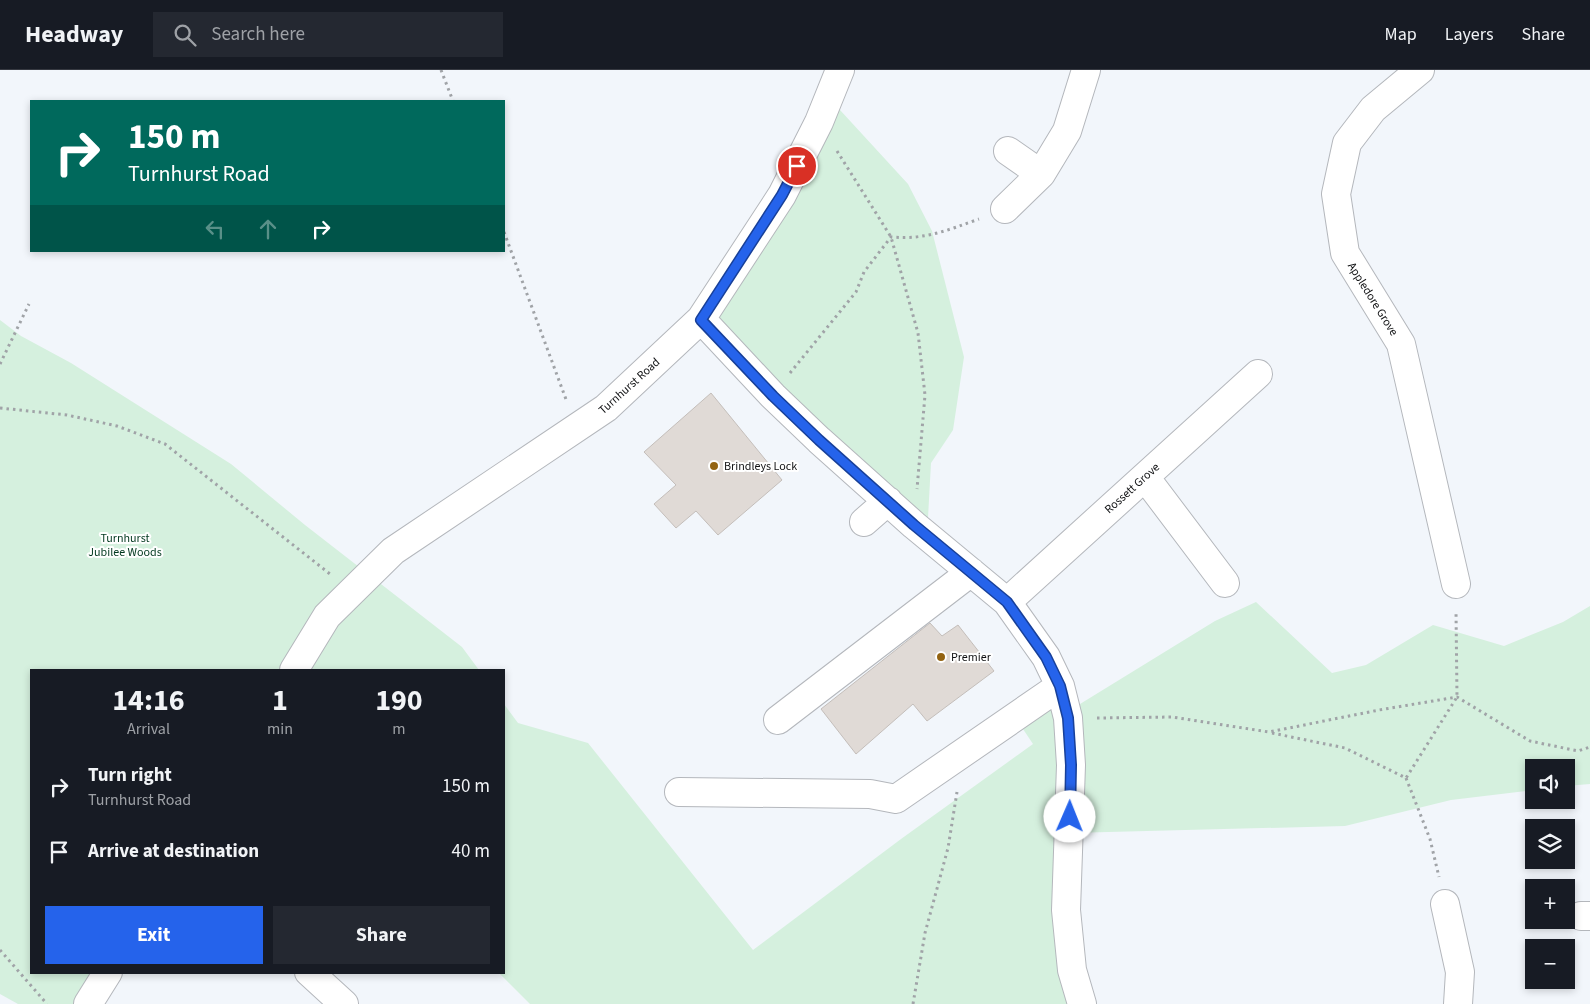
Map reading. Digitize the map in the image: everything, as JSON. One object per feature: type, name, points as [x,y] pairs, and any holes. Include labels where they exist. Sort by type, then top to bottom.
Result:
[{"type":"street","name":"Turnhurst Road","points":[[295,669],[328,616],[393,551],[606,408],[701,320],[782,195],[819,122],[840,70]]},
{"type":"street","points":[[1005,209],[1040,174],[1067,130],[1086,70]]},
{"type":"street","name":"Appledore Grove","points":[[1420,70],[1373,109],[1347,143],[1336,194],[1345,253],[1401,344],[1456,584]]},
{"type":"street","points":[[1008,151],[1040,174]]},
{"type":"street","points":[[701,320],[773,396],[888,502],[1007,602],[1046,657],[1060,686],[1068,718],[1071,765],[1066,910],[1072,970],[1082,1004]]},
{"type":"street","name":"Rossett Grove","points":[[1007,602],[1258,374]]},
{"type":"street","points":[[1145,477],[1225,583]]},
{"type":"street","points":[[864,522],[888,502]]},
{"type":"street","points":[[778,720],[970,572]]},
{"type":"street","points":[[680,792],[870,794],[896,799],[1060,686]]},
{"type":"street","points":[[1445,904],[1460,972],[1458,1004]]},
{"type":"street","points":[[88,1004],[107,974]]},
{"type":"street","points":[[311,974],[344,1004]]},
{"type":"path","points":[[441,70],[453,100]]},
{"type":"path","points":[[819,122],[891,237],[918,333],[925,395],[914,525]]},
{"type":"path","points":[[891,237],[910,239],[933,236],[1005,209]]},
{"type":"path","points":[[505,235],[576,428]]},
{"type":"path","points":[[773,396],[856,292],[864,272],[891,237]]},
{"type":"path","points":[[0,364],[29,304]]},
{"type":"path","points":[[0,408],[83,418],[117,426],[165,444],[352,591]]},
{"type":"path","points":[[1406,778],[1457,697],[1456,584]]},
{"type":"path","points":[[1269,732],[1378,710],[1457,697],[1530,741],[1578,751],[1590,747]]},
{"type":"path","points":[[1068,718],[1172,716],[1269,732],[1345,748],[1406,778],[1430,839],[1445,904]]},
{"type":"path","points":[[913,1004],[925,933],[948,848],[958,786]]},
{"type":"path","points":[[0,950],[47,1004]]},
{"type":"green space","points":[[829,98],[908,184],[932,231],[964,357],[953,430],[931,463],[927,536],[701,319]]},
{"type":"green space","name":"Turnhurst Jubilee Woods","points":[[0,320],[21,336],[71,363],[231,464],[305,525],[462,647],[478,669],[30,669],[30,974],[106,974],[88,1004],[18,1004],[0,994]]},
{"type":"green space","points":[[1256,602],[1332,673],[1366,665],[1433,625],[1504,646],[1563,622],[1590,606],[1590,784],[1575,785],[1575,759],[1525,759],[1525,791],[1451,800],[1345,826],[1070,833],[1077,1004],[530,1004],[500,974],[505,974],[505,705],[518,723],[588,743],[753,950],[901,839],[1033,744],[1021,726],[1040,713],[1064,702],[1067,712],[1215,621]]},
{"type":"building","name":"Brindleys Lock","points":[[711,393],[782,480],[718,535],[696,511],[676,528],[654,504],[676,485],[644,452]]},
{"type":"building","points":[[930,623],[942,636],[958,625],[994,671],[927,721],[913,704],[856,754],[821,709]]},
{"type":"place","name":"Brindleys Lock","points":[[714,466]]},
{"type":"place","name":"Premier","points":[[941,657]]},
{"type":"route","points":[[797,166],[782,195],[701,320],[773,396],[819,440],[914,525],[1007,602],[1046,657],[1060,686],[1068,718],[1071,765],[1070,817]]}]
